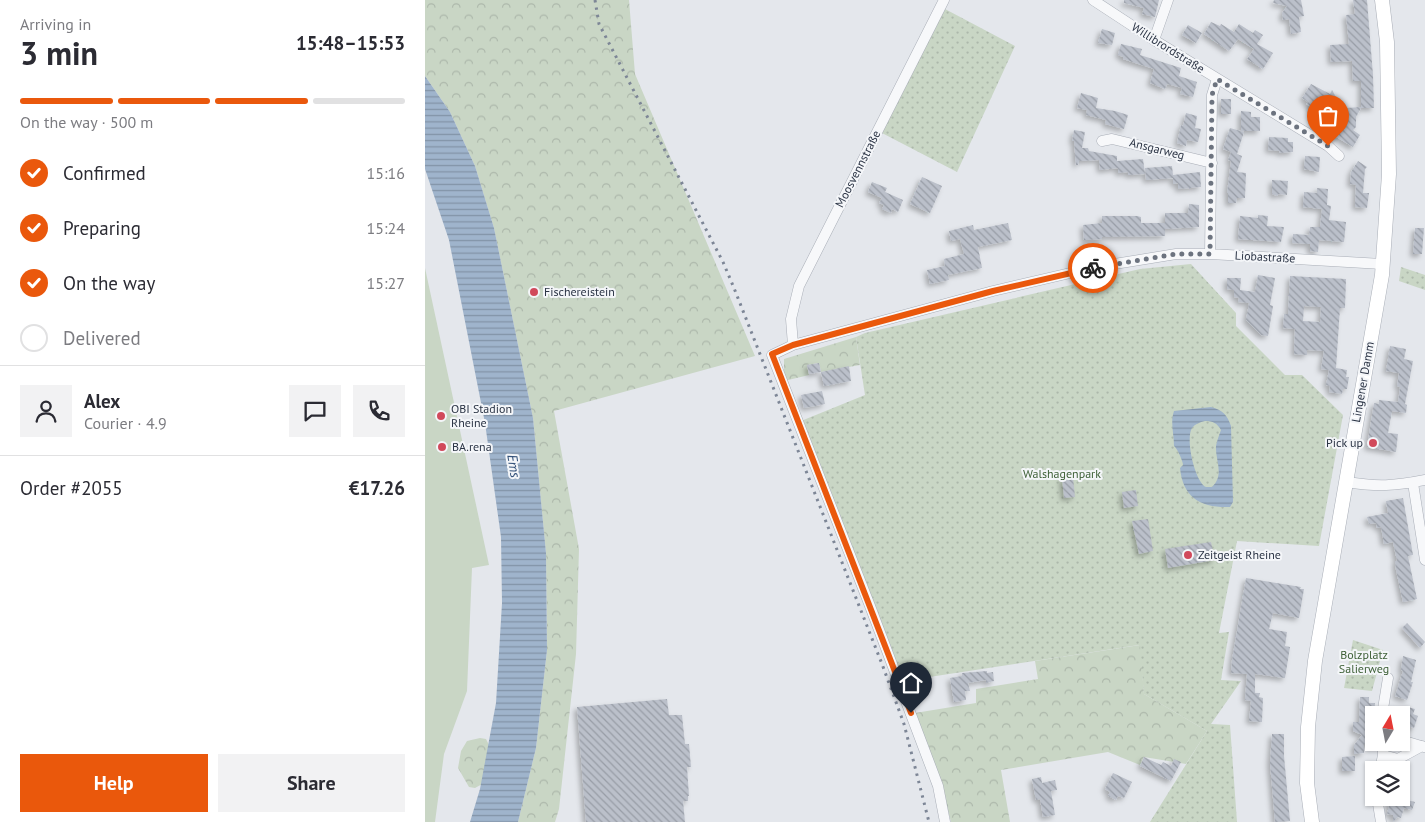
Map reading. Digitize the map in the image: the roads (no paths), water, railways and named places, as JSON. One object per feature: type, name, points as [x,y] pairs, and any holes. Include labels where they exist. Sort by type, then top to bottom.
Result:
[{"type":"main road","name":"Lingener Damm","points":[[1312,822],[1307,783],[1308,727],[1315,661],[1347,482],[1382,264],[1389,174],[1387,42],[1383,0]]},
{"type":"street","name":"Moosvennstraße","points":[[793,345],[791,319],[799,286],[944,0]]},
{"type":"street","points":[[1154,40],[1167,0]]},
{"type":"street","name":"Willibrordstraße","points":[[1097,1],[1154,40],[1328,146],[1339,156]]},
{"type":"street","points":[[1210,254],[1212,95],[1217,79]]},
{"type":"street","name":"Ansgarweg","points":[[1102,141],[1113,139],[1211,163]]},
{"type":"street","name":"Liobastraße","points":[[945,822],[938,786],[772,354],[793,345],[993,291],[1096,268],[1176,254],[1210,254],[1382,264]]},
{"type":"street","points":[[1347,482],[1373,486],[1392,486],[1425,480]]},
{"type":"street","points":[[1413,482],[1425,560]]},
{"type":"street","points":[[1383,706],[1388,678]]},
{"type":"street","points":[[1410,743],[1423,747]]},
{"type":"street","points":[[1383,755],[1398,759],[1423,747]]},
{"type":"street","points":[[1382,761],[1383,751]]},
{"type":"street","points":[[1378,806],[1381,822]]},
{"type":"water","name":"Ems","points":[[425,76],[450,112],[475,166],[494,228],[533,418],[546,553],[547,650],[536,748],[518,822],[470,822],[480,789],[496,703],[502,603],[501,537],[485,423],[449,240],[425,169]]},
{"type":"water","points":[[1211,407],[1222,411],[1228,419],[1231,426],[1233,502],[1230,507],[1210,506],[1189,494],[1180,468],[1183,463],[1174,446],[1172,424],[1174,411]],"holes":[[[1205,421],[1213,422],[1221,430],[1216,446],[1219,472],[1218,478],[1212,487],[1206,487],[1198,477],[1190,450],[1190,433],[1192,428],[1196,424]]]},
{"type":"railway","points":[[595,0],[599,24],[723,262],[734,288],[904,724],[929,822]]},
{"type":"place","name":"Fischereistein","points":[[534,292]]},
{"type":"place","name":"OBI Stadion Rheine","points":[[441,416]]},
{"type":"place","name":"Pick up","points":[[1373,443]]},
{"type":"place","name":"BA.rena","points":[[442,447]]},
{"type":"place","name":"Zeitgeist Rheine","points":[[1188,555]]},
{"type":"park label","name":"Walshagenpark","points":[[1062,474]]},
{"type":"park label","name":"Bolzplatz Salierweg","points":[[1364,662]]}]
